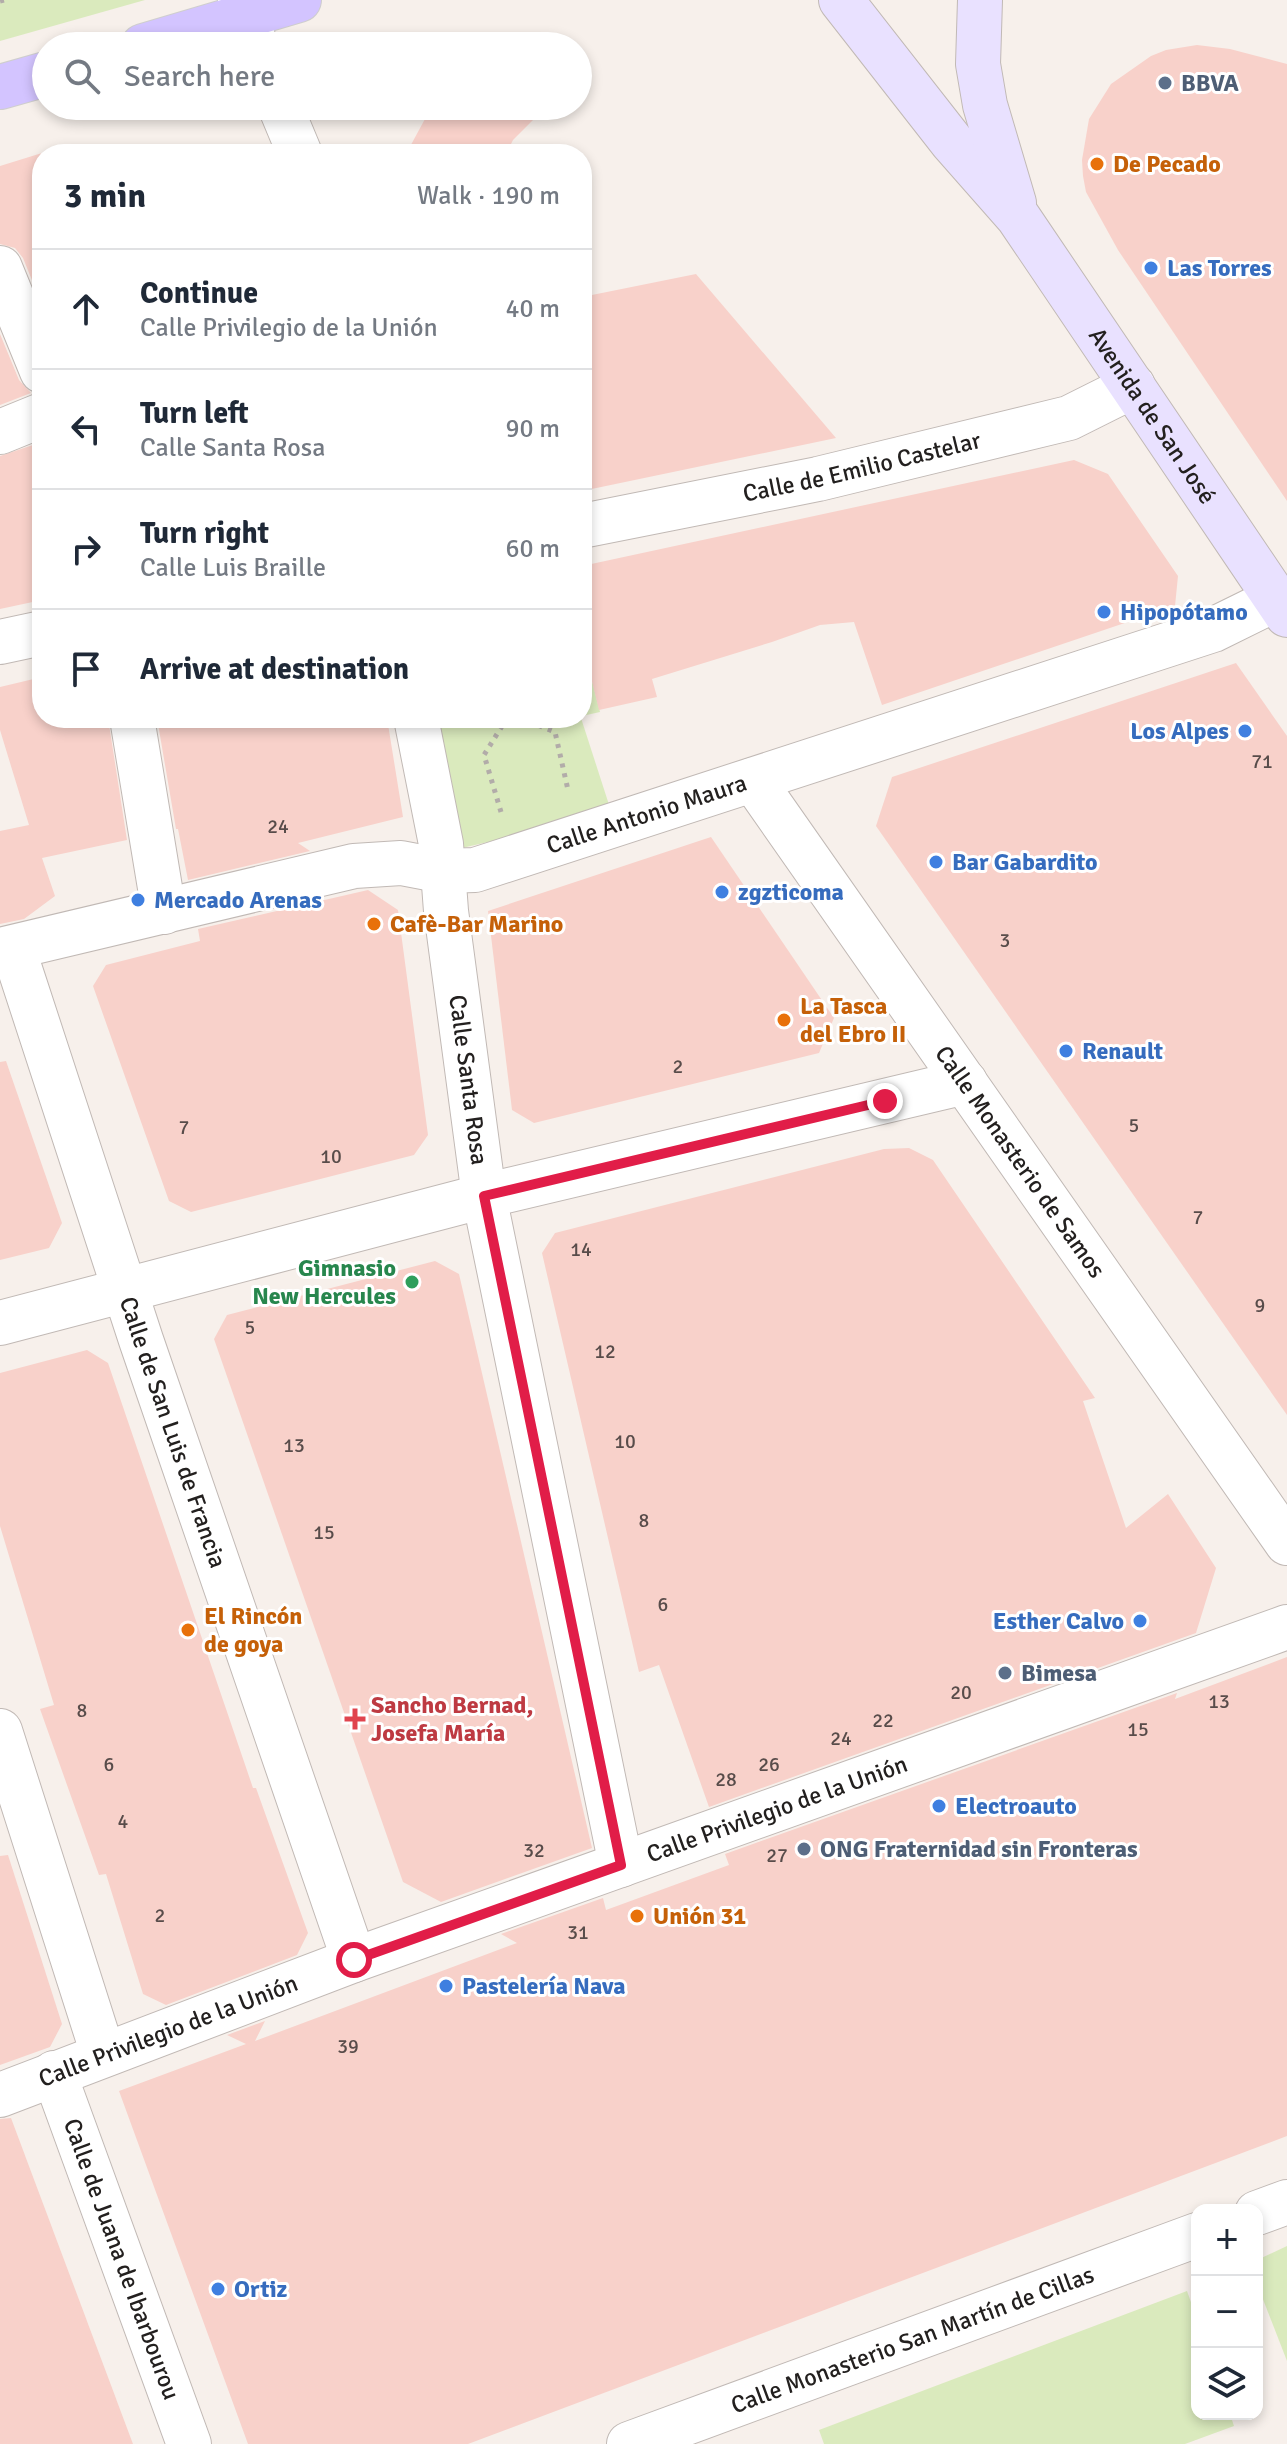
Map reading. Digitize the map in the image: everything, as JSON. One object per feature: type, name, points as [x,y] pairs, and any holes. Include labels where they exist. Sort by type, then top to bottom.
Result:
[{"type":"main road","points":[[199,32],[247,20],[299,0]]},
{"type":"main road","name":"Avenida de San José","points":[[841,0],[952,142],[1018,217],[1282,607]]},
{"type":"main road","name":"Avenida de San José","points":[[980,0],[978,64],[1018,217]]},
{"type":"main road","points":[[0,87],[32,78]]},
{"type":"street","points":[[286,120],[296,144]]},
{"type":"street","points":[[0,268],[32,346]]},
{"type":"street","name":"Calle de Emilio Castelar","points":[[592,524],[818,479],[1069,418],[1133,386]]},
{"type":"street","points":[[0,432],[32,419]]},
{"type":"street","name":"Calle Antonio Maura","points":[[7,949],[376,863],[401,863],[443,871],[475,870],[1282,607]]},
{"type":"street","points":[[0,642],[32,635]]},
{"type":"street","points":[[134,728],[164,912]]},
{"type":"street","name":"Calle Santa Rosa","points":[[418,728],[441,844],[484,1196],[621,1865]]},
{"type":"street","name":"Calle Monasterio de Samos","points":[[753,780],[1287,1543]]},
{"type":"street","name":"Calle de San Luis de Francia","points":[[7,949],[354,1960]]},
{"type":"street","points":[[0,1323],[484,1196],[965,1082]]},
{"type":"street","name":"Calle Privilegio de la Unión","points":[[0,2095],[354,1960],[1287,1627]]},
{"type":"street","points":[[0,1731],[103,2054]]},
{"type":"street","name":"Calle de Juana de Ibarbourou","points":[[54,2073],[189,2444]]},
{"type":"street","points":[[1263,2211],[1287,2202]]},
{"type":"street","name":"Calle Monasterio San Martín de Cillas","points":[[629,2444],[1191,2237]]},
{"type":"path","points":[[501,728],[484,755],[502,815]]},
{"type":"path","points":[[545,728],[555,732],[570,798]]},
{"type":"green space","points":[[0,0],[145,0],[0,41]]},
{"type":"green space","points":[[592,680],[600,712],[592,714]]},
{"type":"green space","points":[[425,728],[584,728],[612,814],[453,850]]},
{"type":"green space","points":[[1287,2246],[1287,2361],[1263,2299],[1263,2257]]},
{"type":"green space","points":[[1187,2291],[1191,2302],[1191,2420],[1232,2420],[1234,2426],[1185,2444],[824,2444],[819,2430]]},
{"type":"building","points":[[1197,45],[1230,49],[1287,64],[1287,501],[1118,250],[1086,192],[1082,160],[1089,119],[1111,84],[1151,56]]},
{"type":"building","points":[[424,120],[533,120],[511,144],[411,144]]},
{"type":"building","points":[[32,156],[32,280],[23,258],[15,248],[0,244],[0,166]]},
{"type":"building","points":[[696,274],[836,438],[592,489],[592,295]]},
{"type":"building","points":[[0,334],[19,380],[31,393],[0,405]]},
{"type":"building","points":[[32,445],[32,602],[0,609],[0,456]]},
{"type":"building","points":[[1074,460],[1108,474],[1178,576],[1175,606],[882,705],[854,622],[820,625],[652,679],[657,697],[599,710],[592,682],[592,564]]},
{"type":"building","points":[[1236,663],[1287,736],[1287,1415],[876,826],[892,777]]},
{"type":"building","points":[[32,679],[32,728],[110,728],[127,840],[42,858],[55,896],[24,919],[0,924],[0,831],[29,825],[0,730],[0,687]]},
{"type":"building","points":[[159,728],[389,728],[403,817],[298,843],[310,851],[188,880]]},
{"type":"building","points":[[711,837],[834,1018],[819,1053],[534,1123],[512,1110],[488,911]]},
{"type":"building","points":[[368,890],[398,910],[428,1135],[414,1155],[191,1212],[169,1201],[93,986],[106,965],[200,941],[198,929]]},
{"type":"building","points":[[6,1061],[62,1223],[49,1248],[0,1260],[0,1062]]},
{"type":"building","points":[[909,1148],[933,1160],[1095,1398],[1083,1401],[1126,1528],[1168,1494],[1216,1568],[1196,1633],[709,1807],[659,1665],[639,1672],[542,1253],[555,1233],[884,1149]]},
{"type":"building","points":[[435,1261],[459,1274],[592,1848],[441,1902],[403,1882],[214,1339],[227,1315]]},
{"type":"building","points":[[87,1350],[108,1363],[253,1788],[256,1788],[308,1933],[297,1955],[166,2005],[143,1994],[106,1874],[99,1875],[40,1709],[54,1705],[0,1526],[0,1373]]},
{"type":"building","points":[[1287,1657],[1287,2136],[468,2444],[248,2444],[119,2091],[246,2044],[227,2035],[265,2021],[255,2041],[517,1943],[501,1934],[603,1898],[606,1910],[729,1865],[725,1854],[1177,1693],[1175,1699]]},
{"type":"building","points":[[8,1855],[62,2024],[50,2047],[0,2065],[0,1856]]},
{"type":"building","points":[[11,2118],[133,2444],[0,2444],[0,2119]]},
{"type":"place","name":"BBVA","points":[[1165,83]]},
{"type":"place","name":"De Pecado","points":[[1097,164]]},
{"type":"place","name":"Las Torres","points":[[1151,268]]},
{"type":"place","name":"Hipopótamo","points":[[1104,612]]},
{"type":"place","name":"Los Alpes","points":[[1245,731]]},
{"type":"place","name":"Bar Gabardito","points":[[936,862]]},
{"type":"place","name":"zgzticoma","points":[[722,892]]},
{"type":"place","name":"Mercado Arenas","points":[[138,900]]},
{"type":"place","name":"Cafè-Bar Marino","points":[[374,924]]},
{"type":"place","name":"La Tasca del Ebro II","points":[[784,1020]]},
{"type":"place","name":"Renault","points":[[1066,1051]]},
{"type":"place","name":"Gimnasio New Hercules","points":[[412,1282]]},
{"type":"place","name":"Esther Calvo","points":[[1140,1621]]},
{"type":"place","name":"El Rincón de goya","points":[[188,1630]]},
{"type":"place","name":"Bimesa","points":[[1005,1673]]},
{"type":"place","name":"Sancho Bernad, Josefa María","points":[[355,1719]]},
{"type":"place","name":"Electroauto","points":[[939,1806]]},
{"type":"place","name":"ONG Fraternidad sin Fronteras","points":[[804,1849]]},
{"type":"place","name":"Unión 31","points":[[637,1916]]},
{"type":"place","name":"Pastelería Nava","points":[[446,1986]]},
{"type":"place","name":"Ortiz","points":[[218,2289]]},
{"type":"route","points":[[354,1960],[621,1865],[484,1196],[885,1101]]}]
